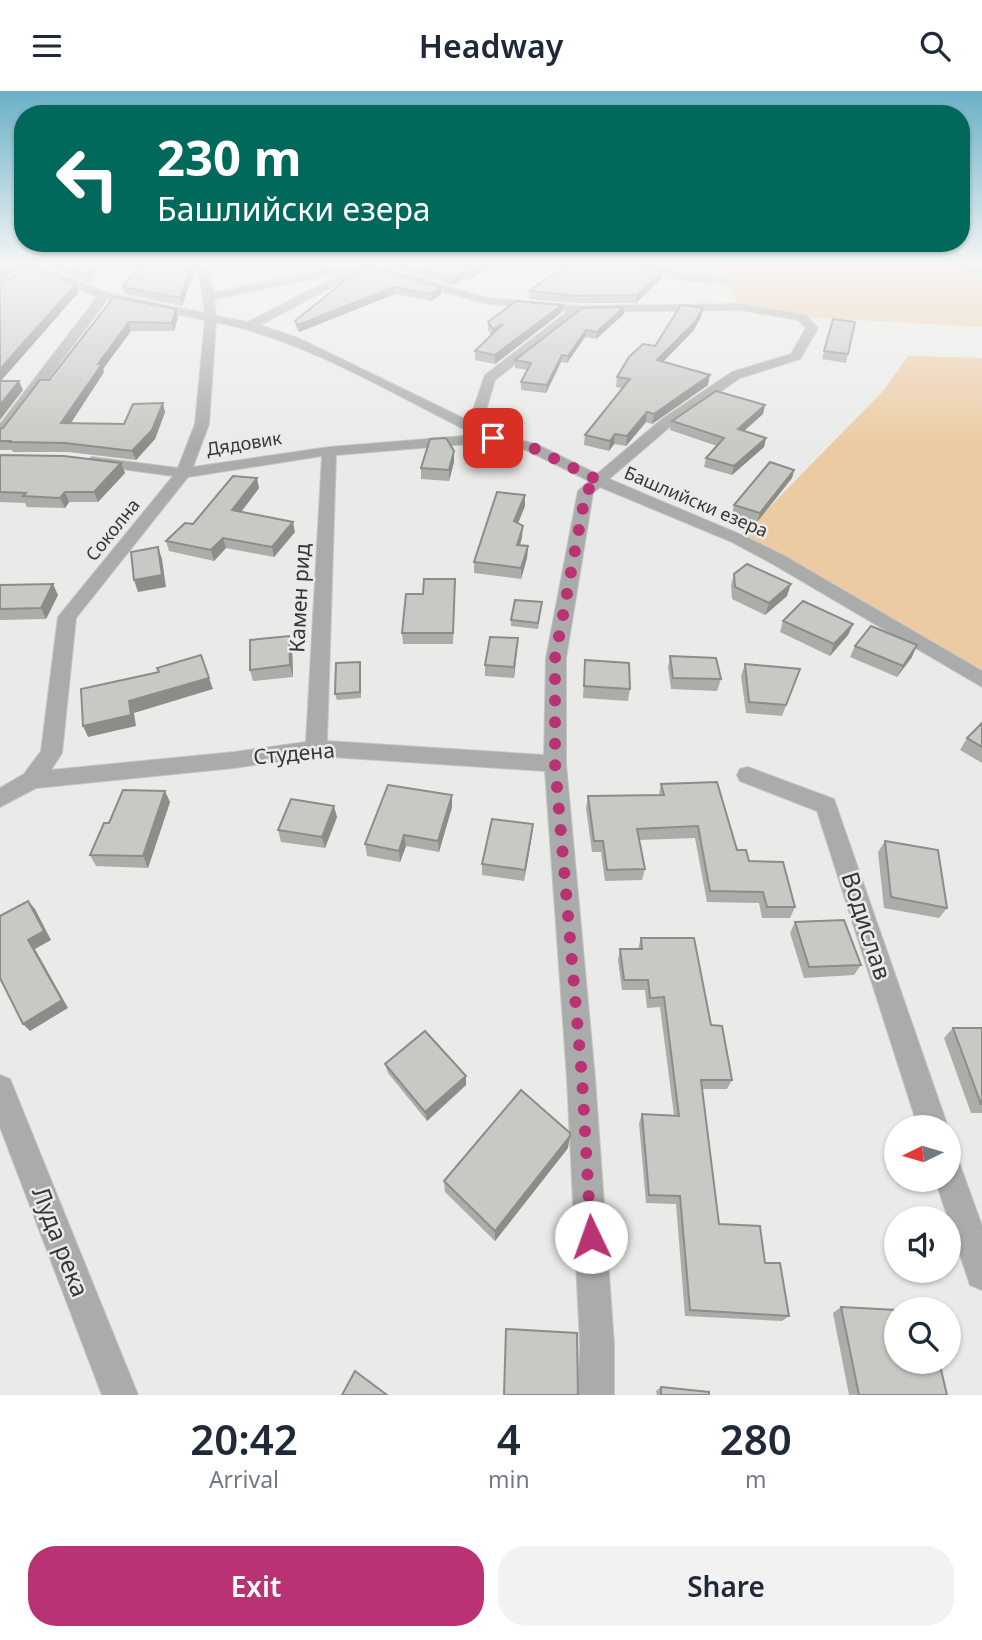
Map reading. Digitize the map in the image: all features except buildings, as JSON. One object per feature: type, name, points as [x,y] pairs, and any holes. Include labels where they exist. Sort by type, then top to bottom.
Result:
[{"type":"street","points":[[0,433],[82,325]]},
{"type":"street","name":"Соколна","points":[[0,798],[33,780],[51,753],[67,617],[183,473],[202,424],[210,325]]},
{"type":"street","name":"Башлийски езера","points":[[250,325],[294,341],[493,438],[531,447],[600,481],[738,539],[777,559],[982,680]]},
{"type":"street","points":[[474,428],[489,378],[558,325]]},
{"type":"street","points":[[596,1395],[597,1344],[582,1078],[555,764],[555,658],[586,491],[667,422],[736,375],[796,356],[812,328],[809,325]]},
{"type":"street","name":"Дядовик","points":[[81,460],[183,473],[329,451],[493,438]]},
{"type":"street","name":"Камен рид","points":[[316,748],[329,451]]},
{"type":"street","name":"Студена","points":[[33,780],[234,760],[316,748],[555,764]]},
{"type":"street","name":"Водислав","points":[[747,775],[825,804],[929,1115]]},
{"type":"street","name":"Луда река","points":[[0,1089],[120,1395]]},
{"type":"street","points":[[954,1192],[982,1273]]},
{"type":"shaded area","points":[[943,325],[982,325],[982,327]]},
{"type":"shaded area","points":[[908,356],[982,358],[982,680],[738,539],[884,390]]},
{"type":"route","points":[[493,438],[531,447],[600,481],[586,491],[555,658],[555,764],[582,1078],[591,1237]]}]
